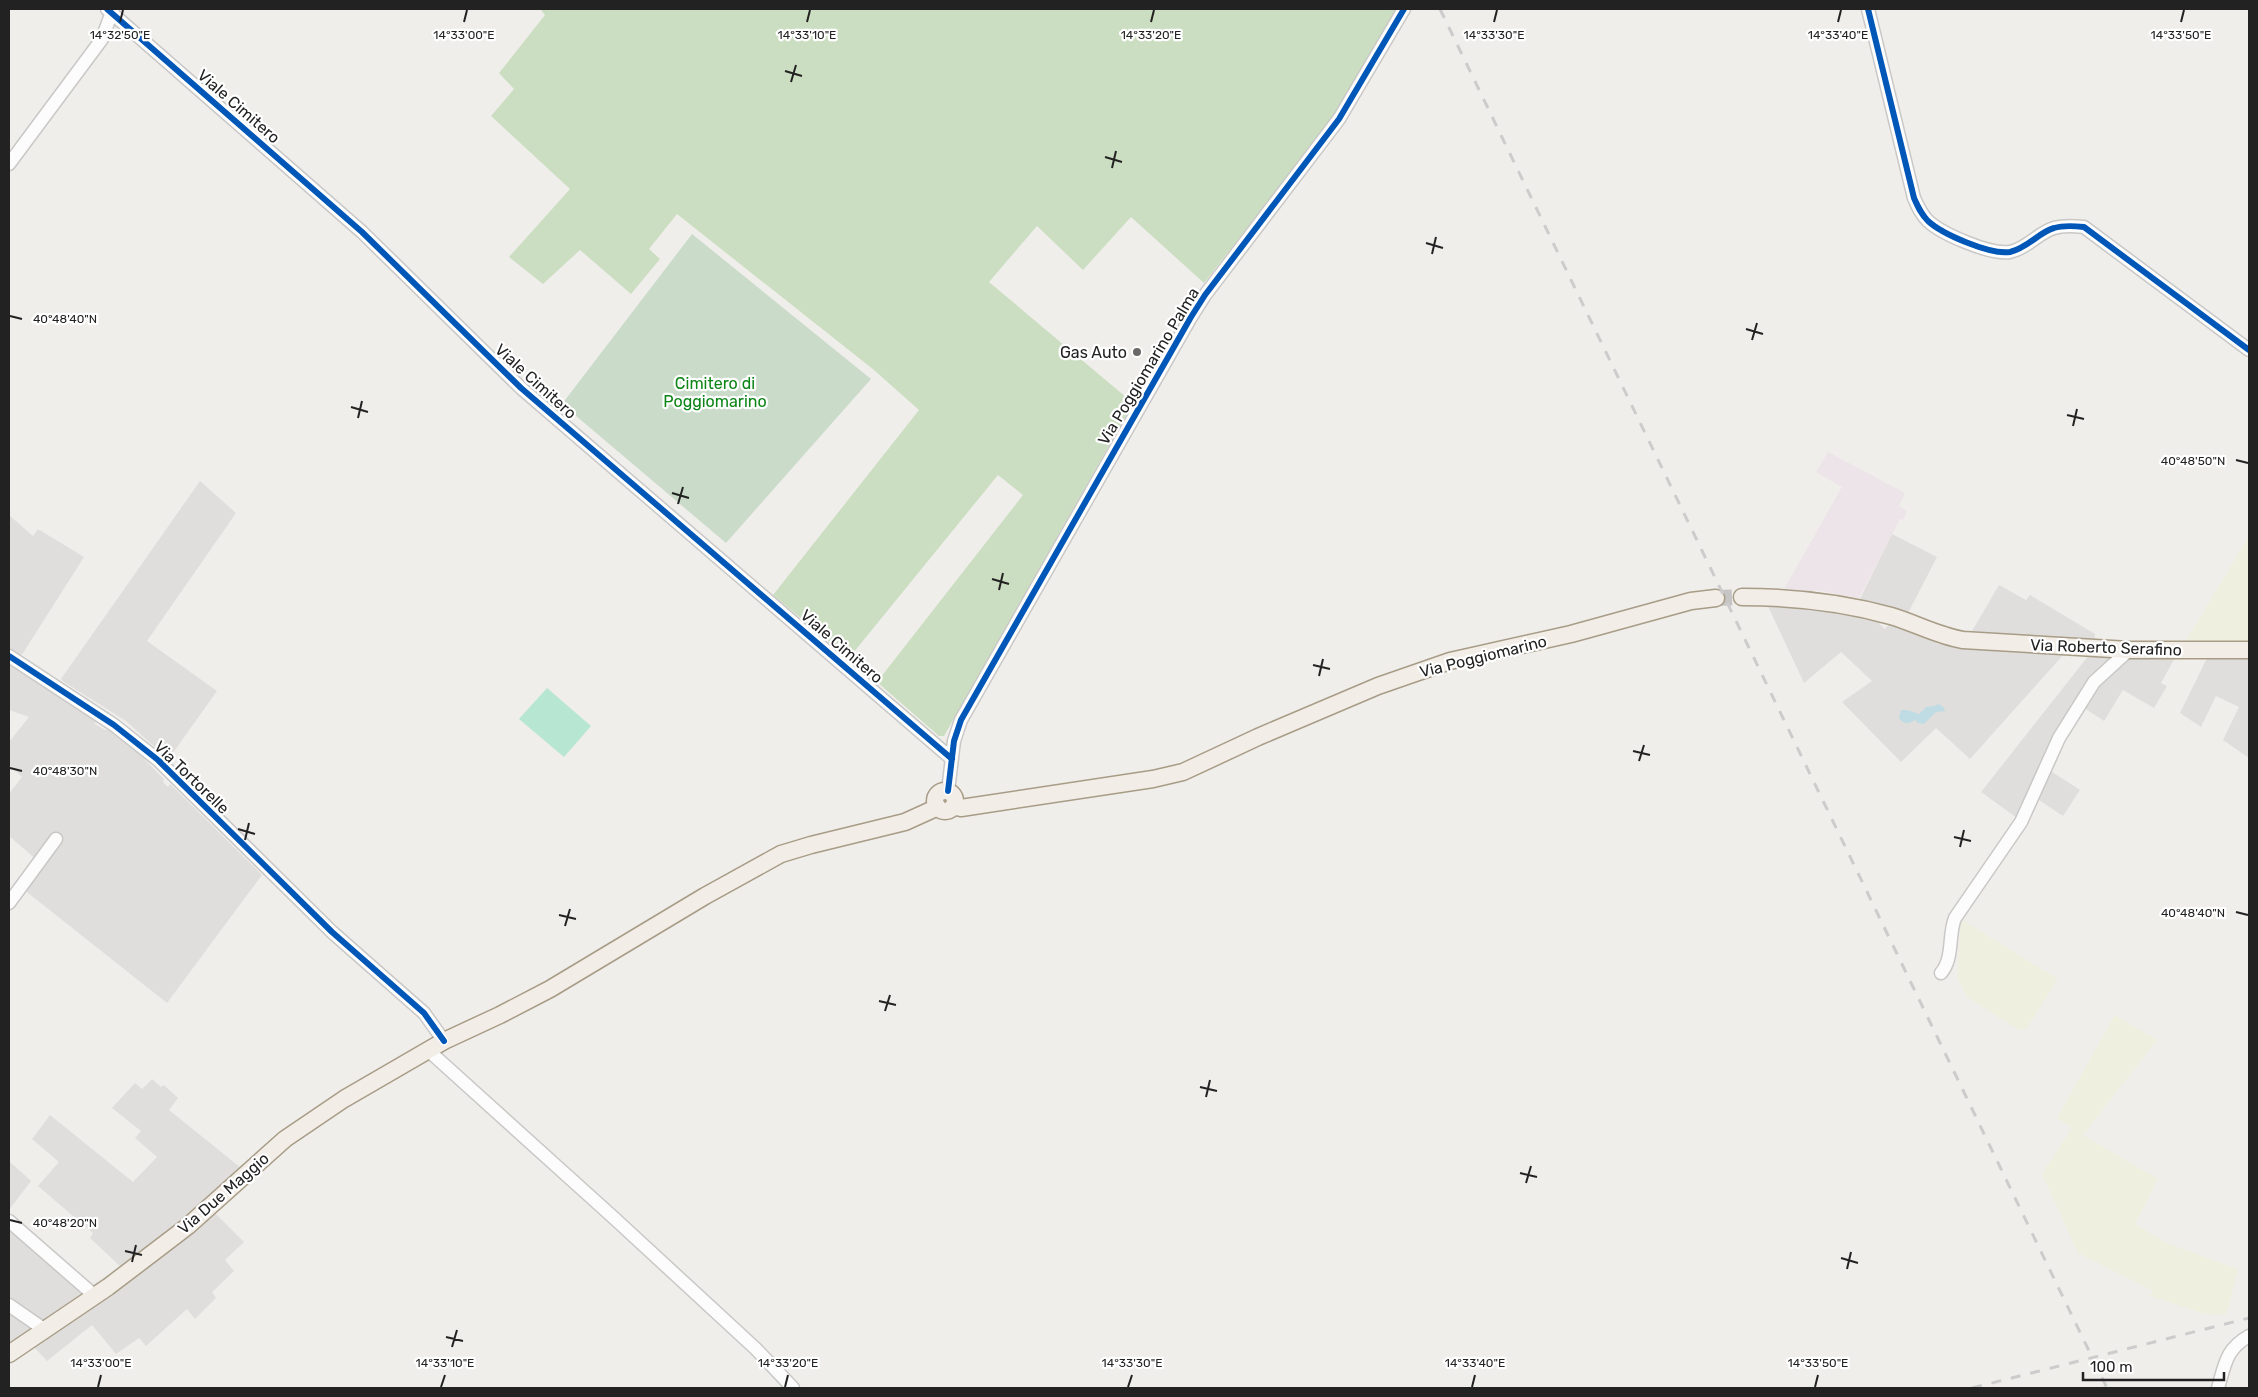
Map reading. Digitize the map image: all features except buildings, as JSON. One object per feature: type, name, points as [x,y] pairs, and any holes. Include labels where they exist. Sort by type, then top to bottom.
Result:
[{"type":"main road","name":"Via Roberto Serafino","points":[[1742,597],[1829,601],[1893,616],[1949,638],[1963,640],[2129,650],[2249,650]]},
{"type":"main road","name":"Via Poggiomarino","points":[[946,801],[962,808],[1118,785],[1183,772],[1258,737],[1378,686],[1450,661],[1571,634],[1691,601],[1716,598]]},
{"type":"main road","name":"Via Due Maggio","points":[[9,1354],[95,1296],[188,1226],[285,1139],[344,1099],[444,1041],[550,989],[705,896],[781,854],[906,822],[946,801]]},
{"type":"street","name":"Via Poggiomarino Palma","points":[[946,801],[954,740],[961,720],[1192,316],[1205,296],[1339,119],[1404,9]]},
{"type":"street","points":[[1868,9],[1914,198],[1921,214],[1929,222],[1940,231],[1981,247],[2009,252],[2028,245],[2052,228],[2084,227],[2249,350]]},
{"type":"street","name":"Viale Cimitero","points":[[111,10],[362,232],[521,388],[952,759]]},
{"type":"street","points":[[9,164],[102,39],[111,10]]},
{"type":"street","points":[[1941,973],[1949,959],[1951,928],[1956,918],[2021,822],[2059,738],[2094,682],[2129,650]]},
{"type":"street","name":"Via Tortorelle","points":[[9,656],[114,725],[158,760],[332,932],[408,997],[424,1013],[444,1041]]},
{"type":"street","points":[[9,904],[56,839]]},
{"type":"street","points":[[429,1051],[735,1330],[793,1388]]},
{"type":"street","points":[[9,1221],[95,1296]]},
{"type":"street","points":[[9,1305],[45,1330]]},
{"type":"street","points":[[2218,1388],[2228,1353],[2238,1342],[2249,1336]]},
{"type":"shaded area","points":[[1828,452],[1905,493],[1899,506],[1907,511],[1903,520],[1900,519],[1859,598],[1816,590],[1808,593],[1783,591],[1842,487],[1816,472]]},
{"type":"shaded area","points":[[200,481],[236,513],[147,641],[217,691],[170,757],[161,749],[159,751],[126,721],[61,679]]},
{"type":"shaded area","points":[[9,515],[33,536],[38,529],[84,557],[23,653],[11,666],[96,720],[95,724],[105,730],[109,729],[123,738],[164,779],[163,782],[168,787],[170,784],[262,875],[167,1003],[18,885],[37,860],[9,836],[9,794],[22,777],[9,765],[9,742],[29,717],[9,710]]},
{"type":"shaded area","points":[[1892,534],[1937,557],[1907,615],[1859,601]]},
{"type":"shaded area","points":[[1999,585],[2026,600],[2030,595],[2095,634],[2094,642],[1972,631]]},
{"type":"shaded area","points":[[1766,602],[1837,610],[1884,619],[1879,624],[1885,629],[1891,622],[1928,637],[1938,644],[1981,647],[2011,652],[2064,654],[1970,759],[1936,728],[1901,762],[1842,702],[1872,681],[1841,652],[1804,683]]},
{"type":"shaded area","points":[[2089,655],[2176,656],[2161,683],[2167,686],[2154,708],[2123,690],[2104,721],[2083,707],[2064,739],[2049,770],[2080,790],[2063,816],[2036,798],[2024,823],[1981,792]]},
{"type":"shaded area","points":[[2208,656],[2249,657],[2249,758],[2223,740],[2239,707],[2216,696],[2201,727],[2180,713]]},
{"type":"shaded area","points":[[152,1079],[161,1087],[164,1085],[178,1098],[169,1110],[251,1176],[215,1213],[244,1242],[225,1260],[234,1271],[212,1292],[216,1298],[195,1319],[187,1309],[146,1346],[139,1338],[116,1354],[92,1325],[47,1361],[33,1346],[9,1362],[9,1214],[91,1286],[121,1267],[90,1238],[93,1233],[38,1186],[59,1162],[32,1139],[50,1115],[133,1182],[157,1157],[135,1138],[141,1131],[112,1108],[135,1083],[142,1089]]},
{"type":"shaded area","points":[[9,1161],[31,1181],[9,1210]]},
{"type":"green space","points":[[540,9],[1397,10],[1334,116],[1204,283],[1131,217],[1083,270],[1037,226],[989,282],[1133,403],[944,736],[939,736],[877,682],[1023,495],[998,475],[849,658],[773,595],[919,410],[874,370],[677,214],[649,249],[660,259],[631,294],[580,250],[543,284],[509,257],[570,189],[491,116],[514,89],[499,73],[545,15]]},
{"type":"green space","name":"Cimitero di Poggiomarino","points":[[692,234],[871,379],[726,543],[562,404]]},
{"type":"green space","points":[[2249,536],[2249,644],[2189,645],[2187,639]]},
{"type":"green space","points":[[547,688],[591,726],[564,757],[519,719]]},
{"type":"green space","points":[[1961,919],[2058,979],[2027,1028],[2017,1029],[1967,997],[1957,976]]},
{"type":"green space","points":[[2115,1015],[2157,1040],[2083,1135],[2158,1179],[2135,1224],[2169,1244],[2238,1269],[2227,1313],[2213,1315],[2201,1313],[2150,1296],[2153,1291],[2078,1253],[2042,1174],[2072,1128],[2057,1118]]},
{"type":"water","points":[[1939,704],[1945,711],[1936,712],[1924,724],[1918,723],[1915,720],[1905,723],[1899,718],[1901,710],[1919,714],[1926,707]]},
{"type":"tunnel","points":[[1716,598],[1742,597]]},
{"type":"railway","points":[[1440,9],[2107,1388]]},
{"type":"railway","points":[[1972,1388],[2249,1318]]},
{"type":"cycle path","points":[[107,9],[362,232],[521,388],[952,759]]},
{"type":"cycle path","points":[[948,791],[954,741],[961,720],[1191,317],[1205,295],[1339,119],[1404,9]]},
{"type":"cycle path","points":[[1868,9],[1914,198],[1928,221],[1955,237],[1979,247],[2001,252],[2016,250],[2054,228],[2066,226],[2084,227],[2249,350]]},
{"type":"cycle path","points":[[9,656],[114,725],[158,760],[332,932],[424,1013],[444,1041]]},
{"type":"place","name":"Gas Auto","points":[[1137,352]]}]
